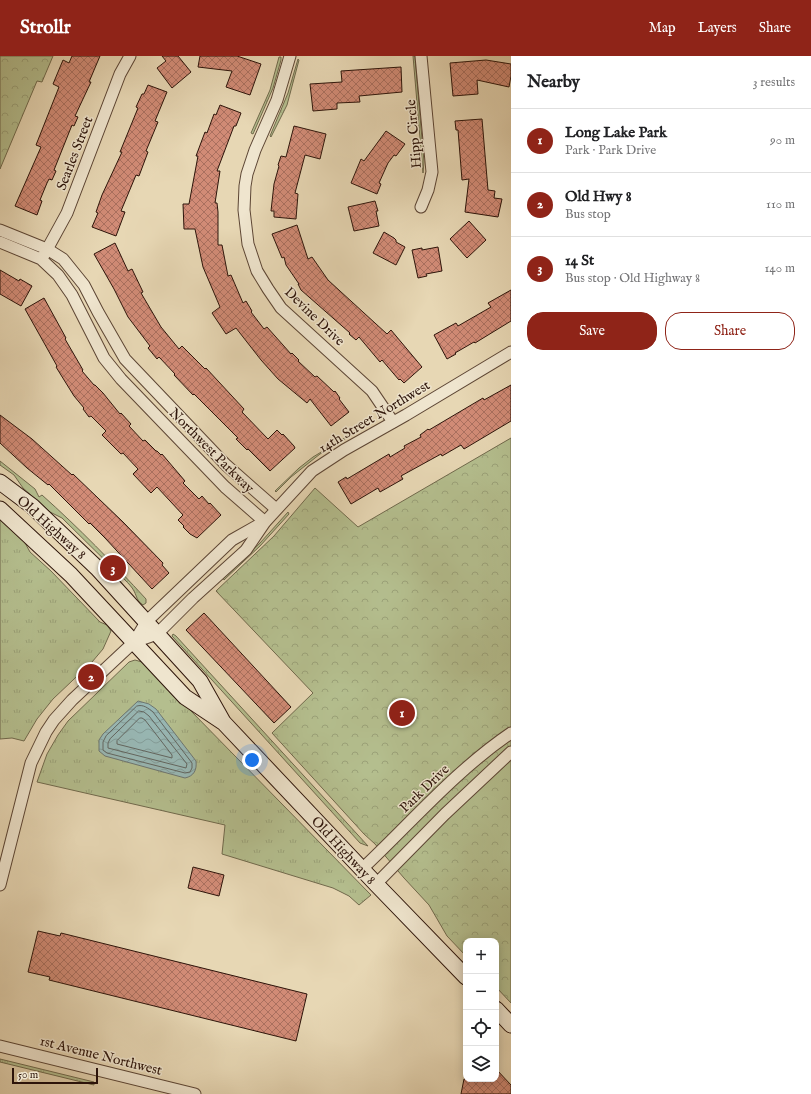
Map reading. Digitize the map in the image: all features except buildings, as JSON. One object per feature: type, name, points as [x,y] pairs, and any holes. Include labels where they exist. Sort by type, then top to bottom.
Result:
[{"type":"street","name":"Searles Street","points":[[41,259],[67,213],[120,74],[130,56]]},
{"type":"street","name":"Devine Drive","points":[[290,56],[277,100],[255,150],[247,174],[244,210],[248,244],[257,271],[281,308],[372,391],[393,422]]},
{"type":"street","name":"Hipp Circle","points":[[421,56],[432,172],[428,190],[421,207]]},
{"type":"street","name":"Northwest Parkway","points":[[0,230],[47,249],[63,259],[84,285],[125,359],[226,465],[276,509]]},
{"type":"street","name":"Northwest Parkway","points":[[0,242],[41,259],[58,275],[72,295],[104,358],[121,379],[225,487],[264,522]]},
{"type":"street","name":"14th Street Northwest","points":[[134,642],[157,634],[206,586],[246,550],[264,522],[312,471],[344,450],[511,352]]},
{"type":"street","points":[[139,398],[151,387]]},
{"type":"street","name":"Old Highway 8","points":[[0,482],[32,506],[97,568],[200,681],[224,722],[376,884],[464,974]]},
{"type":"street","name":"Old Highway 8","points":[[0,509],[71,575],[185,697],[224,722]]},
{"type":"street","name":"14th Street Northwest","points":[[0,885],[31,763],[46,732],[54,720],[72,700],[134,642],[146,622],[232,540],[264,522]]},
{"type":"street","points":[[197,574],[206,586]]},
{"type":"street","name":"Park Drive","points":[[362,869],[486,749],[511,733]]},
{"type":"street","points":[[376,884],[511,752]]},
{"type":"street","points":[[478,758],[491,771]]},
{"type":"street","points":[[432,800],[446,814]]},
{"type":"street","points":[[499,1013],[511,1025]]},
{"type":"street","name":"1st Avenue Northwest","points":[[0,1046],[195,1094]]},
{"type":"green space","points":[[0,56],[53,56],[42,82],[37,81],[0,169]]},
{"type":"green space","points":[[413,56],[415,56],[424,162],[423,173]]},
{"type":"green space","points":[[279,57],[281,57],[281,60],[273,88],[253,134],[251,133],[270,90]]},
{"type":"green space","points":[[298,59],[299,60],[287,105],[271,137],[270,136],[288,93]]},
{"type":"green space","points":[[374,420],[320,454],[291,477],[276,492],[275,491],[313,457]]},
{"type":"green space","points":[[511,438],[511,1003],[499,990],[499,938],[463,938],[463,953],[447,936],[429,905],[375,844],[364,834],[272,733],[313,693],[216,591],[274,536],[315,488],[358,527]]},
{"type":"green space","points":[[0,461],[35,489],[39,497],[42,495],[82,533],[146,599],[146,603],[143,605],[137,599],[133,590],[126,581],[62,518],[50,512],[23,488],[14,475],[0,465]]},
{"type":"green space","points":[[288,512],[289,514],[260,546],[224,580],[223,578],[260,543]]},
{"type":"green space","points":[[0,519],[24,541],[30,552],[51,571],[100,622],[107,625],[111,631],[103,649],[92,662],[53,699],[37,719],[24,741],[12,738],[0,739]]},
{"type":"green space","points":[[173,634],[368,846],[360,843],[172,636]]},
{"type":"green space","points":[[135,660],[145,664],[371,895],[359,905],[349,896],[333,888],[222,854],[225,825],[37,782],[47,754],[68,721],[129,662]]},
{"type":"green space","points":[[0,1059],[94,1082],[94,1085],[0,1062]]},
{"type":"water","points":[[138,701],[149,704],[156,709],[196,761],[195,770],[191,776],[185,778],[105,756],[99,751],[99,740],[103,734]]},
{"type":"place","name":"14 St","points":[[113,568]]},
{"type":"place","name":"Old Hwy 8","points":[[91,677]]},
{"type":"place","name":"Long Lake Park","points":[[402,713]]}]
